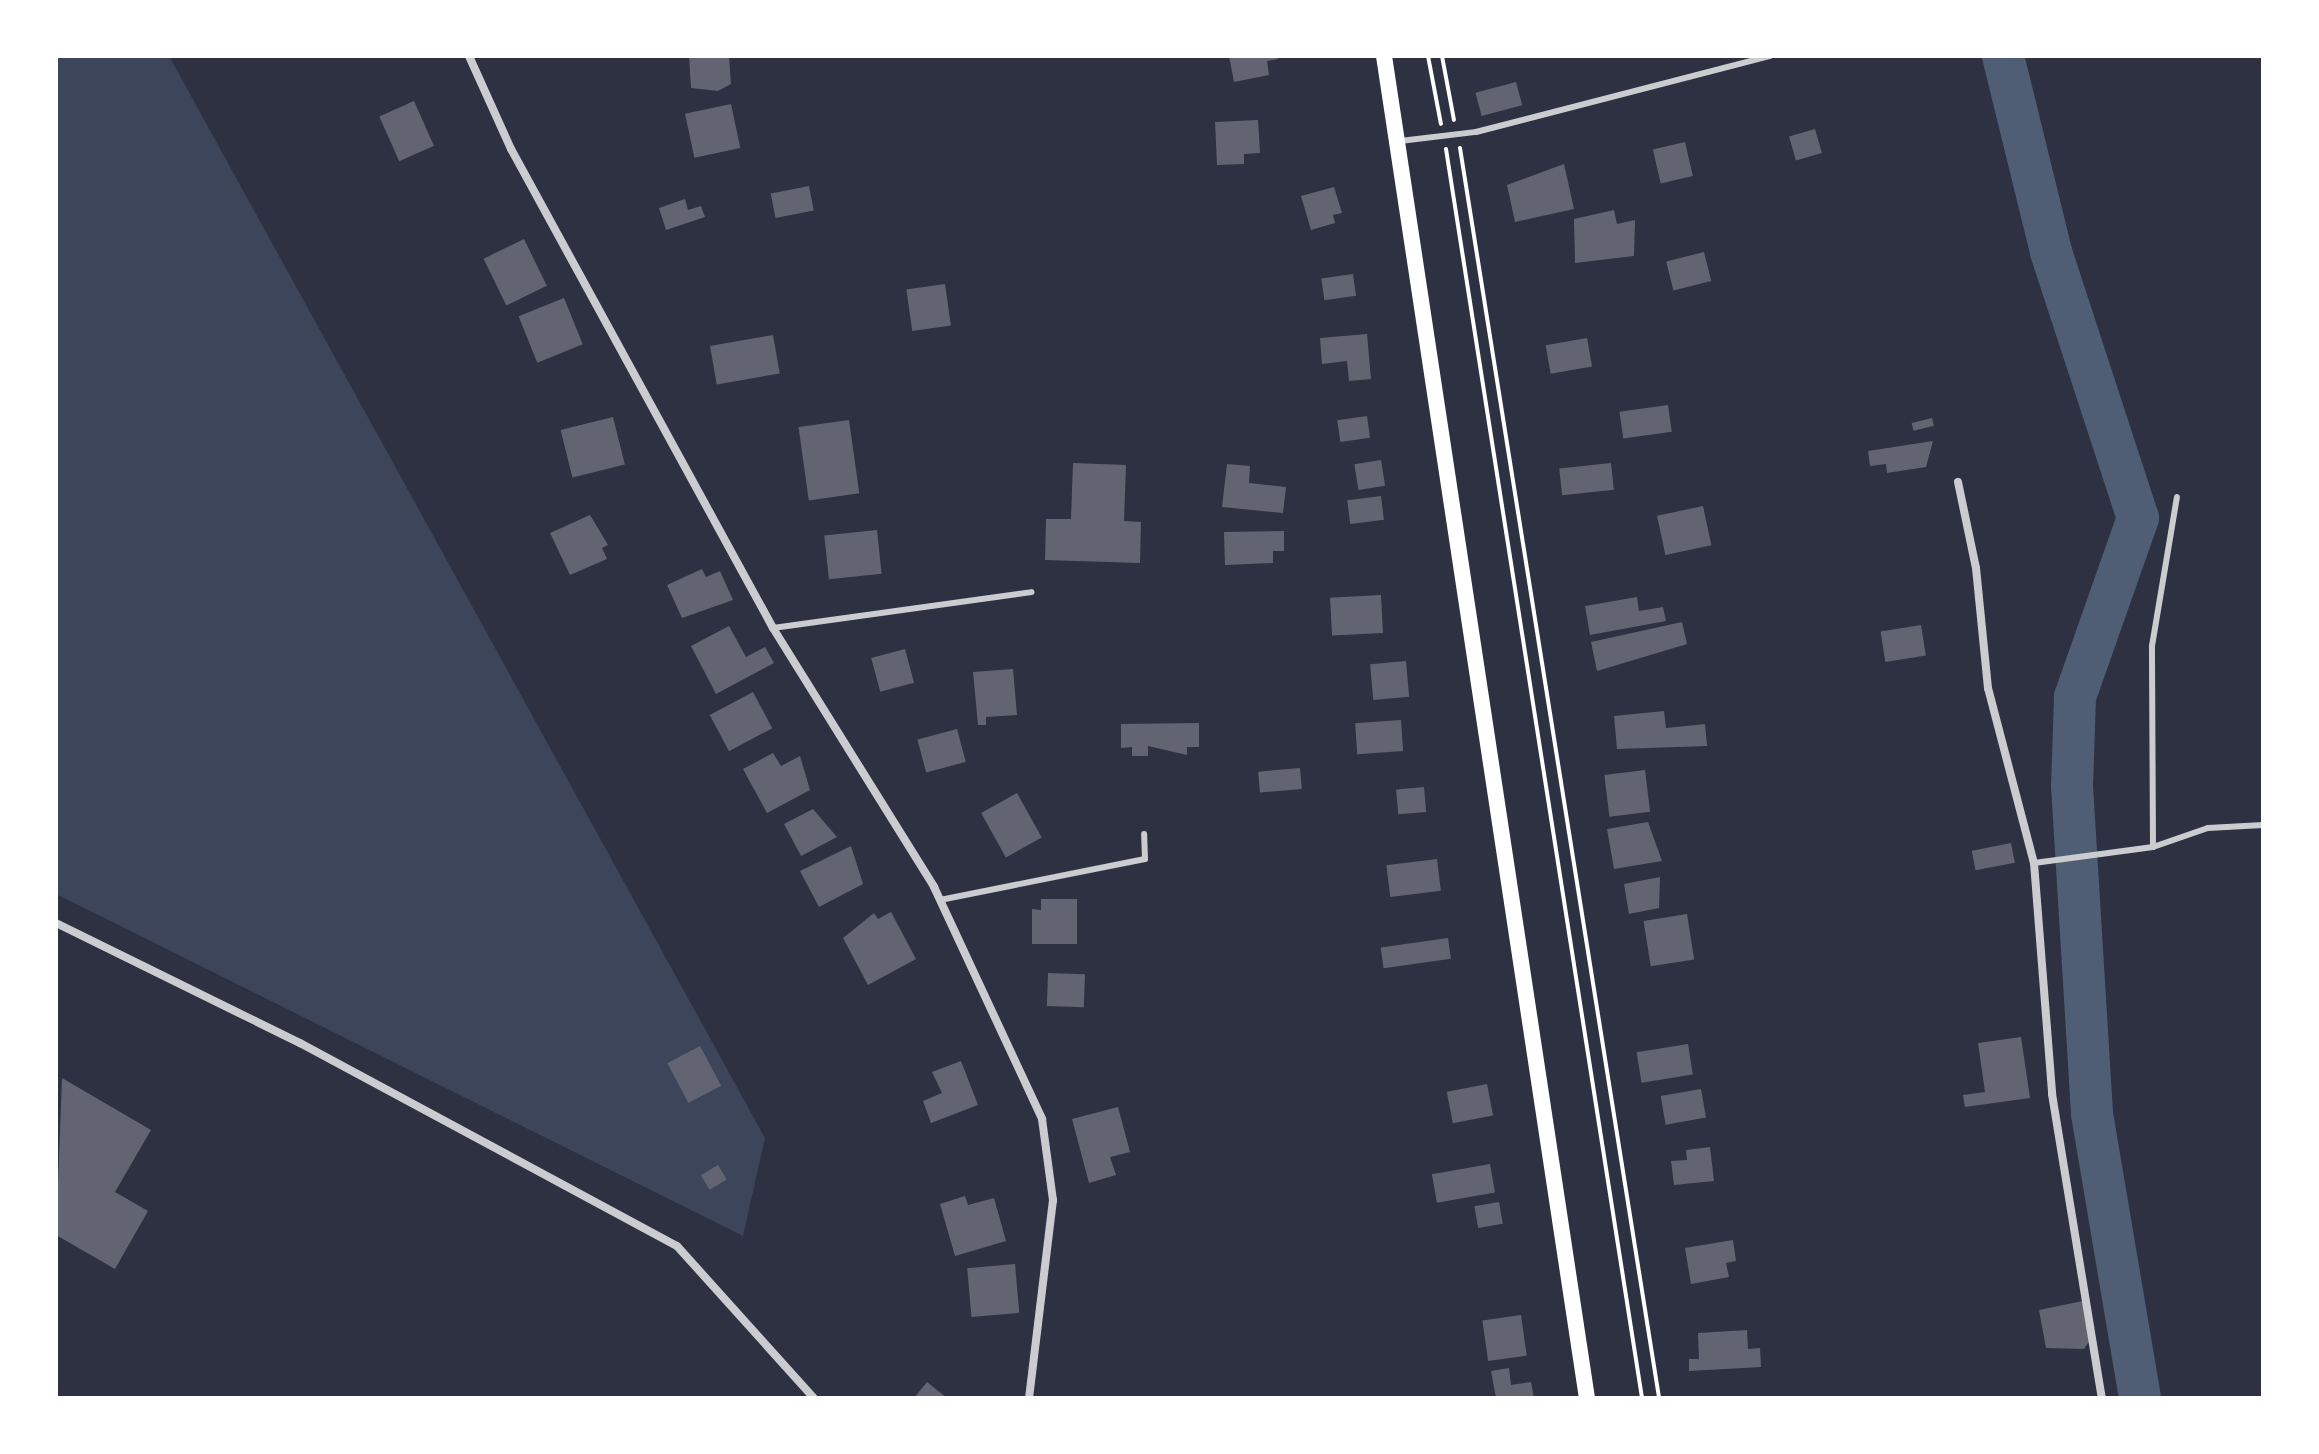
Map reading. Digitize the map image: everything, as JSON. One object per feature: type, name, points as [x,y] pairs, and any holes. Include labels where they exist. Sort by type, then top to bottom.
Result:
[{"type":"main road","points":[[1384,56],[1587,1398]]},
{"type":"street","points":[[469,56],[511,149],[773,628],[940,900],[1042,1119],[1052,1161],[1029,1398]]},
{"type":"street","points":[[1958,482],[1976,568],[1988,688],[2034,863],[2052,1094],[2102,1398]]},
{"type":"street","points":[[56,923],[300,1043],[677,1246],[814,1398]]},
{"type":"lane","points":[[1397,142],[1457,135],[1770,56]]},
{"type":"lane","points":[[2153,847],[2152,646],[2177,497]]},
{"type":"lane","points":[[773,628],[1032,592]]},
{"type":"lane","points":[[2034,863],[2153,847],[2208,828],[2263,825]]},
{"type":"lane","points":[[940,900],[1145,859],[1144,834]]},
{"type":"path","points":[[1428,56],[1444,136],[1642,1398]]},
{"type":"path","points":[[1442,56],[1659,1398]]},
{"type":"shaded area","points":[[56,56],[169,56],[765,1138],[743,1236],[56,894]]},
{"type":"building","points":[[689,56],[729,56],[731,84],[718,91],[691,88]]},
{"type":"building","points":[[1229,56],[1278,56],[1278,59],[1267,61],[1269,75],[1234,82]]},
{"type":"building","points":[[1516,82],[1522,105],[1482,116],[1475,93]]},
{"type":"building","points":[[414,101],[434,146],[399,161],[379,116]]},
{"type":"building","points":[[731,104],[740,148],[694,158],[685,114]]},
{"type":"building","points":[[1258,120],[1260,153],[1244,154],[1244,164],[1217,165],[1215,122]]},
{"type":"building","points":[[1815,129],[1822,153],[1796,160],[1789,136]]},
{"type":"building","points":[[1685,142],[1693,176],[1661,184],[1653,149]]},
{"type":"building","points":[[1564,164],[1574,209],[1515,222],[1507,185]]},
{"type":"building","points":[[809,186],[814,211],[775,218],[771,193]]},
{"type":"building","points":[[1334,187],[1342,213],[1333,215],[1335,223],[1311,230],[1301,196]]},
{"type":"building","points":[[685,199],[688,210],[701,206],[705,217],[666,230],[659,208]]},
{"type":"building","points":[[1614,210],[1617,224],[1635,220],[1634,256],[1575,263],[1574,219]]},
{"type":"building","points":[[524,239],[547,286],[506,305],[484,259]]},
{"type":"building","points":[[1704,252],[1711,281],[1673,291],[1666,261]]},
{"type":"building","points":[[1353,274],[1356,296],[1324,300],[1321,278]]},
{"type":"building","points":[[945,284],[951,326],[912,331],[906,289]]},
{"type":"building","points":[[564,298],[583,344],[537,363],[519,316]]},
{"type":"building","points":[[1367,334],[1371,379],[1349,381],[1347,361],[1322,364],[1320,338]]},
{"type":"building","points":[[773,335],[780,373],[717,385],[710,346]]},
{"type":"building","points":[[1587,338],[1592,367],[1551,374],[1546,345]]},
{"type":"building","points":[[1668,405],[1672,432],[1623,439],[1619,412]]},
{"type":"building","points":[[1367,416],[1370,438],[1340,442],[1337,420]]},
{"type":"building","points":[[613,417],[625,465],[572,478],[561,430]]},
{"type":"building","points":[[1932,418],[1934,426],[1914,431],[1912,423]]},
{"type":"building","points":[[849,420],[859,493],[809,500],[798,427]]},
{"type":"building","points":[[1933,441],[1926,467],[1887,473],[1886,464],[1870,466],[1868,451]]},
{"type":"building","points":[[1381,460],[1385,486],[1358,490],[1354,464]]},
{"type":"building","points":[[1073,463],[1126,465],[1124,521],[1141,522],[1140,563],[1045,560],[1046,519],[1071,519]]},
{"type":"building","points":[[1611,463],[1614,490],[1562,495],[1559,468]]},
{"type":"building","points":[[1227,464],[1250,466],[1249,483],[1286,487],[1283,513],[1222,507]]},
{"type":"building","points":[[1381,496],[1384,520],[1350,524],[1347,500]]},
{"type":"building","points":[[1703,506],[1711,545],[1665,555],[1657,516]]},
{"type":"building","points":[[590,515],[608,545],[602,548],[607,559],[570,575],[550,533]]},
{"type":"building","points":[[877,530],[882,574],[829,579],[824,536]]},
{"type":"building","points":[[1284,531],[1284,551],[1273,551],[1273,563],[1225,565],[1224,532]]},
{"type":"building","points":[[702,569],[706,577],[720,571],[733,600],[682,618],[667,585]]},
{"type":"building","points":[[1381,595],[1383,633],[1332,636],[1330,598]]},
{"type":"building","points":[[1637,597],[1639,611],[1663,607],[1666,621],[1590,635],[1585,606]]},
{"type":"building","points":[[1682,622],[1687,644],[1597,671],[1591,642]]},
{"type":"building","points":[[1921,625],[1926,656],[1885,662],[1881,631]]},
{"type":"building","points":[[729,626],[746,657],[765,647],[774,663],[716,694],[691,646]]},
{"type":"building","points":[[905,649],[914,683],[880,692],[871,658]]},
{"type":"building","points":[[1406,661],[1409,697],[1373,700],[1370,664]]},
{"type":"building","points":[[1013,669],[1017,715],[986,717],[986,725],[978,725],[973,672]]},
{"type":"building","points":[[753,692],[772,728],[729,751],[710,715]]},
{"type":"building","points":[[1664,711],[1666,728],[1705,724],[1707,746],[1617,749],[1614,716]]},
{"type":"building","points":[[1401,720],[1403,751],[1357,754],[1355,723]]},
{"type":"building","points":[[1199,723],[1199,747],[1187,747],[1187,755],[1148,746],[1148,756],[1132,756],[1132,747],[1121,748],[1121,724]]},
{"type":"building","points":[[957,729],[966,762],[926,772],[917,740]]},
{"type":"building","points":[[773,753],[781,766],[800,756],[810,790],[767,813],[743,769]]},
{"type":"building","points":[[1300,768],[1302,789],[1260,793],[1258,772]]},
{"type":"building","points":[[1645,770],[1650,812],[1609,817],[1604,775]]},
{"type":"building","points":[[1424,787],[1426,812],[1398,814],[1396,789]]},
{"type":"building","points":[[1017,793],[1042,838],[1006,857],[981,813]]},
{"type":"building","points":[[813,809],[837,837],[801,856],[784,824]]},
{"type":"building","points":[[1648,822],[1662,861],[1614,869],[1607,829]]},
{"type":"building","points":[[2011,843],[2015,863],[1976,870],[1972,851]]},
{"type":"building","points":[[851,846],[863,884],[819,907],[800,871]]},
{"type":"building","points":[[1437,859],[1441,891],[1390,897],[1386,865]]},
{"type":"building","points":[[1660,877],[1659,908],[1629,914],[1624,884]]},
{"type":"building","points":[[1041,899],[1077,899],[1077,944],[1032,944],[1032,909],[1041,910]]},
{"type":"building","points":[[891,912],[916,959],[868,985],[843,938],[874,913],[878,919]]},
{"type":"building","points":[[1687,914],[1694,959],[1651,966],[1644,921]]},
{"type":"building","points":[[1448,938],[1451,959],[1384,968],[1381,947]]},
{"type":"building","points":[[1048,973],[1085,974],[1084,1007],[1047,1006]]},
{"type":"building","points":[[2021,1037],[2030,1098],[1965,1107],[1963,1095],[1985,1092],[1978,1043]]},
{"type":"building","points":[[1688,1044],[1693,1075],[1641,1083],[1637,1052]]},
{"type":"building","points":[[700,1046],[721,1086],[688,1103],[667,1063]]},
{"type":"building","points":[[961,1061],[978,1105],[931,1123],[923,1101],[942,1093],[932,1072]]},
{"type":"building","points":[[62,1078],[151,1130],[115,1192],[148,1211],[115,1269],[56,1235]]},
{"type":"building","points":[[1487,1084],[1493,1115],[1453,1123],[1447,1092]]},
{"type":"building","points":[[1701,1089],[1706,1118],[1666,1125],[1661,1096]]},
{"type":"building","points":[[1118,1107],[1130,1152],[1110,1157],[1116,1175],[1089,1183],[1072,1119]]},
{"type":"building","points":[[1710,1147],[1714,1181],[1674,1185],[1671,1161],[1687,1160],[1686,1150]]},
{"type":"building","points":[[1490,1164],[1495,1193],[1437,1203],[1432,1174]]},
{"type":"building","points":[[718,1165],[727,1180],[710,1190],[701,1175]]},
{"type":"building","points":[[965,1196],[968,1205],[994,1198],[1006,1241],[955,1256],[940,1204]]},
{"type":"building","points":[[1499,1202],[1503,1224],[1478,1228],[1474,1206]]},
{"type":"building","points":[[1733,1240],[1736,1261],[1726,1263],[1729,1277],[1691,1284],[1685,1248]]},
{"type":"building","points":[[1015,1264],[1019,1313],[971,1317],[967,1268]]},
{"type":"building","points":[[2083,1301],[2090,1340],[2084,1349],[2046,1348],[2039,1310]]},
{"type":"building","points":[[1521,1315],[1527,1356],[1488,1361],[1482,1320]]},
{"type":"building","points":[[1747,1330],[1748,1349],[1760,1348],[1761,1367],[1689,1371],[1689,1359],[1699,1359],[1698,1333]]},
{"type":"building","points":[[1509,1368],[1511,1385],[1531,1382],[1534,1398],[1496,1398],[1491,1371]]},
{"type":"building","points":[[927,1382],[947,1398],[914,1398]]},
{"type":"waterway","points":[[2003,56],[2051,252],[2138,518],[2075,697],[2072,786],[2092,1114],[2140,1398]]}]
